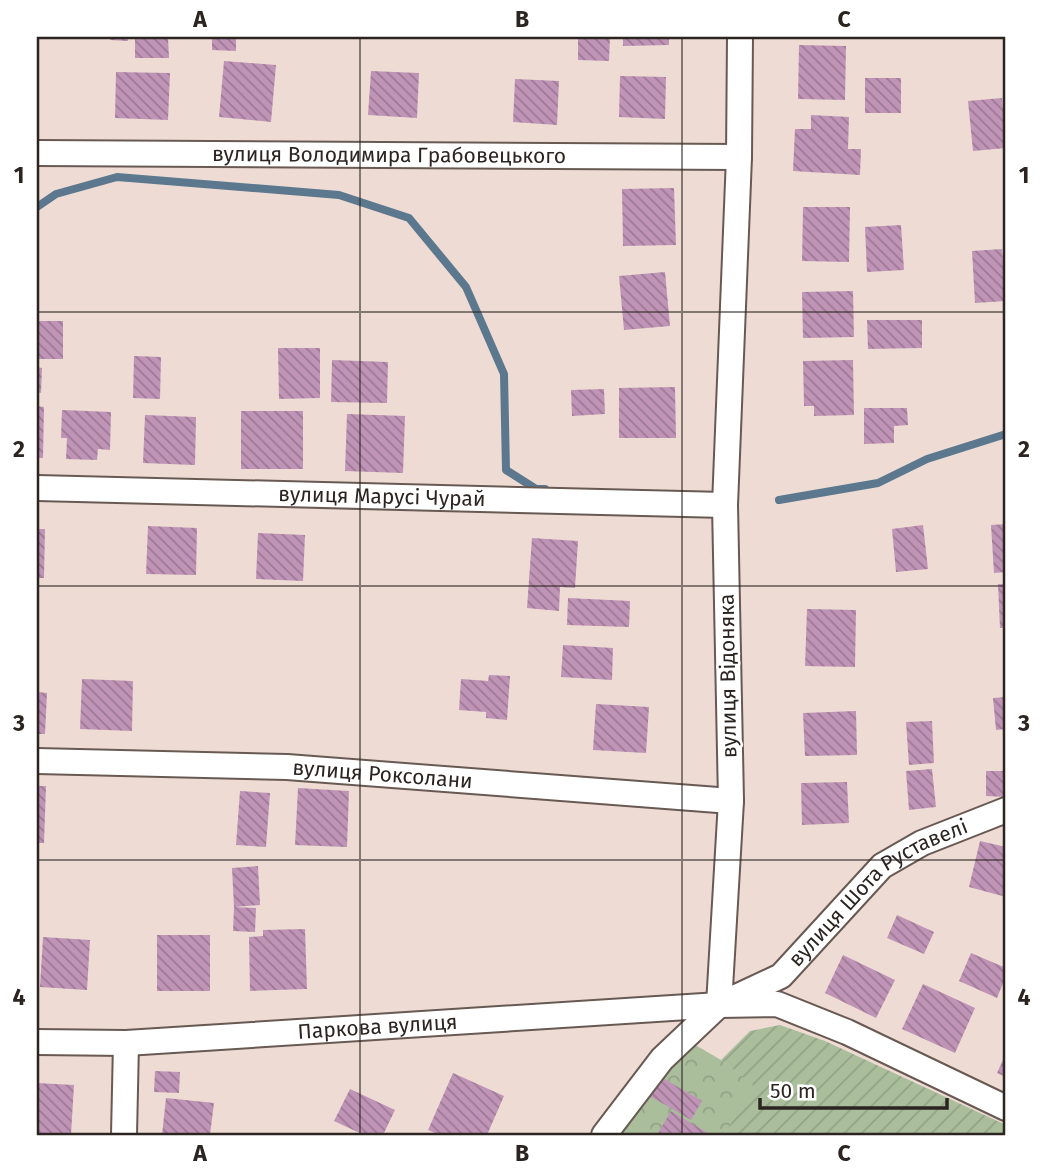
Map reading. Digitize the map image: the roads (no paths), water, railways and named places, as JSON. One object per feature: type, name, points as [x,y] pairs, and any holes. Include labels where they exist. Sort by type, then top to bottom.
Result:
[{"type":"street","name":"вулиця Відоняка","points":[[719,1005],[730,801],[725,505],[740,157],[740,37]]},
{"type":"street","name":"вулиця Володимира Грабовецького","points":[[37,153],[740,157]]},
{"type":"street","name":"вулиця Марусі Чурай","points":[[37,488],[725,505]]},
{"type":"street","name":"вулиця Роксолани","points":[[37,761],[287,767],[730,801]]},
{"type":"street","name":"вулиця Шота Руставелі","points":[[719,1005],[781,976],[839,910],[883,866],[922,843],[1006,810]]},
{"type":"street","points":[[604,1135],[662,1059],[719,1005],[777,1004],[847,1032],[1006,1108]]},
{"type":"street","name":"Паркова вулиця","points":[[37,1042],[126,1044],[719,1005]]},
{"type":"street","points":[[124,1135],[126,1044]]},
{"type":"waterway","points":[[37,207],[56,194],[117,177],[339,195],[409,218],[466,287],[504,374],[506,470],[536,489],[545,489]]},
{"type":"waterway","points":[[779,500],[878,483],[927,459],[1006,434]]}]
